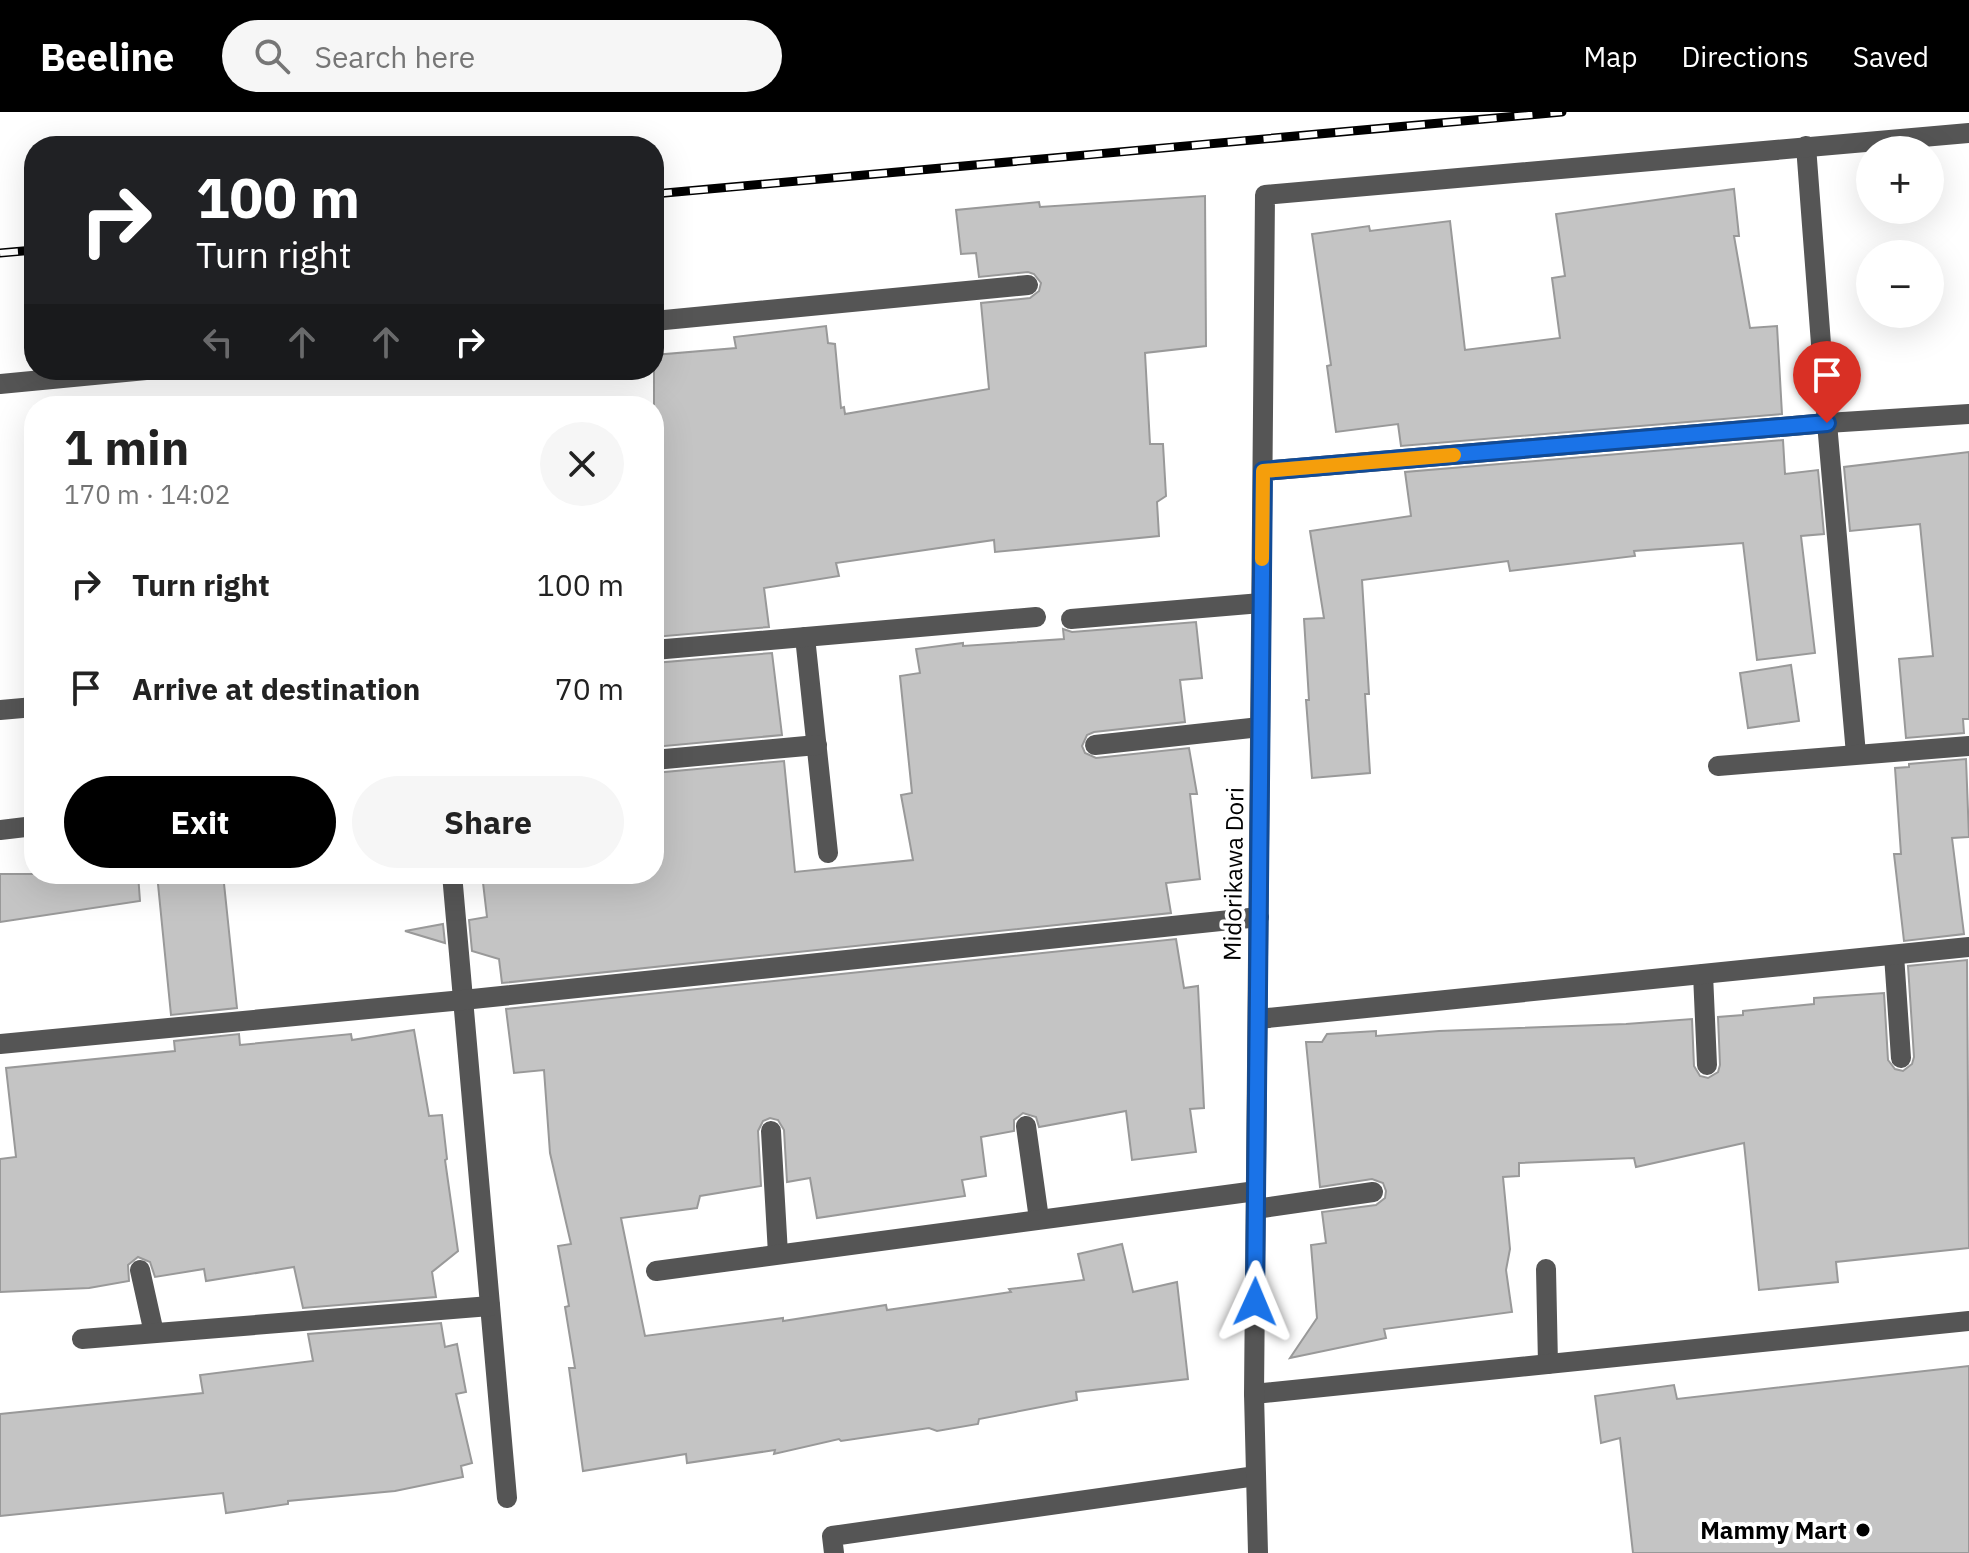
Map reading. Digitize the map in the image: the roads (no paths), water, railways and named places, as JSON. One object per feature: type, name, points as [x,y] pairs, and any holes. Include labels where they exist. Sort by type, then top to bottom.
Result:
[{"type":"street","points":[[1856,754],[1806,146],[1969,133]]},
{"type":"street","name":"Midorikawa Dori","points":[[1258,1553],[1254,1394],[1265,195],[1806,146]]},
{"type":"street","points":[[664,320],[1028,285]]},
{"type":"street","points":[[0,384],[42,380]]},
{"type":"street","points":[[1263,471],[1827,423],[1969,414]]},
{"type":"street","points":[[1071,619],[1261,603]]},
{"type":"street","points":[[664,649],[1036,617]]},
{"type":"street","points":[[805,637],[828,853]]},
{"type":"street","points":[[0,710],[24,708]]},
{"type":"street","points":[[1095,745],[1260,727]]},
{"type":"street","points":[[664,759],[817,745]]},
{"type":"street","points":[[1718,766],[1969,746]]},
{"type":"street","points":[[0,830],[24,827]]},
{"type":"street","points":[[453,884],[507,1498]]},
{"type":"street","points":[[0,1044],[463,1000],[1259,917]]},
{"type":"street","points":[[1258,1019],[1969,947]]},
{"type":"street","points":[[1894,955],[1901,1058]]},
{"type":"street","points":[[1703,974],[1707,1065]]},
{"type":"street","points":[[1026,1126],[1039,1219]]},
{"type":"street","points":[[771,1131],[778,1254]]},
{"type":"street","points":[[656,1271],[1039,1219],[1373,1192]]},
{"type":"street","points":[[1546,1269],[1548,1364]]},
{"type":"street","points":[[140,1270],[154,1333]]},
{"type":"street","points":[[82,1339],[490,1306]]},
{"type":"street","points":[[1254,1394],[1969,1321]]},
{"type":"street","points":[[834,1553],[832,1536],[1256,1476]]},
{"type":"railway","points":[[664,193],[1562,112]]},
{"type":"railway","points":[[0,253],[24,251]]},
{"type":"place","name":"Mammy Mart","points":[[1863,1530]]}]
